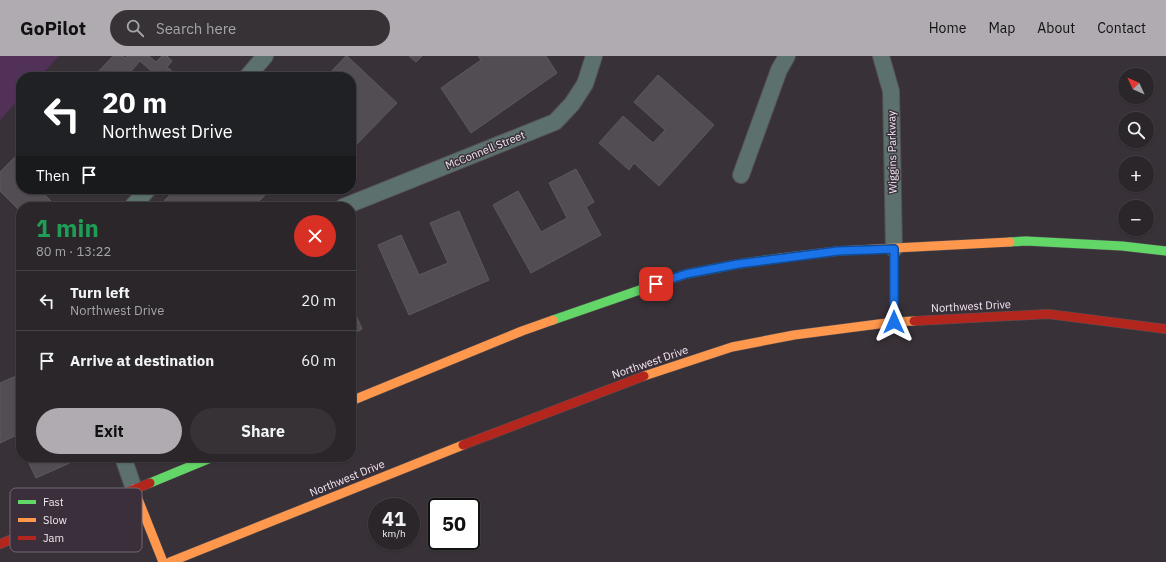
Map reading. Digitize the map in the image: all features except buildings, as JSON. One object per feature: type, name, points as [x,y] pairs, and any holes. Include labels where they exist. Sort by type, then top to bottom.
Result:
[{"type":"main road","points":[[356,399],[522,331],[686,274],[738,264],[838,251],[1026,241],[1122,246],[1166,251]]},
{"type":"main road","points":[[894,249],[894,322]]},
{"type":"main road","name":"Northwest Drive","points":[[170,562],[413,464],[661,369],[732,347],[794,335],[894,322],[1048,314],[1166,329]]},
{"type":"main road","points":[[136,488],[201,462]]},
{"type":"main road","points":[[142,509],[163,562]]},
{"type":"main road","points":[[0,544],[10,540]]},
{"type":"lane","points":[[251,72],[265,56]]},
{"type":"lane","name":"McConnell Street","points":[[355,202],[555,122],[572,104],[584,84],[594,56]]},
{"type":"lane","points":[[741,175],[779,70],[787,56]]},
{"type":"lane","name":"Wiggins Parkway","points":[[881,56],[891,91],[891,168],[894,249]]},
{"type":"lane","points":[[136,202],[144,194]]},
{"type":"lane","points":[[125,462],[134,488]]},
{"type":"shaded area","points":[[0,56],[59,56],[44,72],[16,72],[16,102],[0,120]]},
{"type":"traffic: fast","points":[[1010,242],[1026,241],[1122,246],[1166,251]]},
{"type":"traffic: fast","points":[[553,320],[686,274],[738,264],[781,258]]},
{"type":"traffic: fast","points":[[150,483],[201,462]]},
{"type":"traffic: slow","points":[[781,258],[838,251],[1010,242]]},
{"type":"traffic: slow","points":[[356,399],[522,331],[553,320]]},
{"type":"traffic: slow","points":[[644,376],[732,347],[794,335],[894,322],[914,321]]},
{"type":"traffic: slow","points":[[170,562],[463,445]]},
{"type":"traffic: slow","points":[[142,509],[163,562]]},
{"type":"traffic: jam","points":[[894,249],[894,322]]},
{"type":"traffic: jam","points":[[914,321],[1048,314],[1166,329]]},
{"type":"traffic: jam","points":[[463,445],[644,376]]},
{"type":"traffic: jam","points":[[138,488],[150,483]]},
{"type":"traffic: jam","points":[[0,544],[10,540]]},
{"type":"route","points":[[656,284],[686,274],[738,264],[838,251],[894,249],[894,322]]}]
